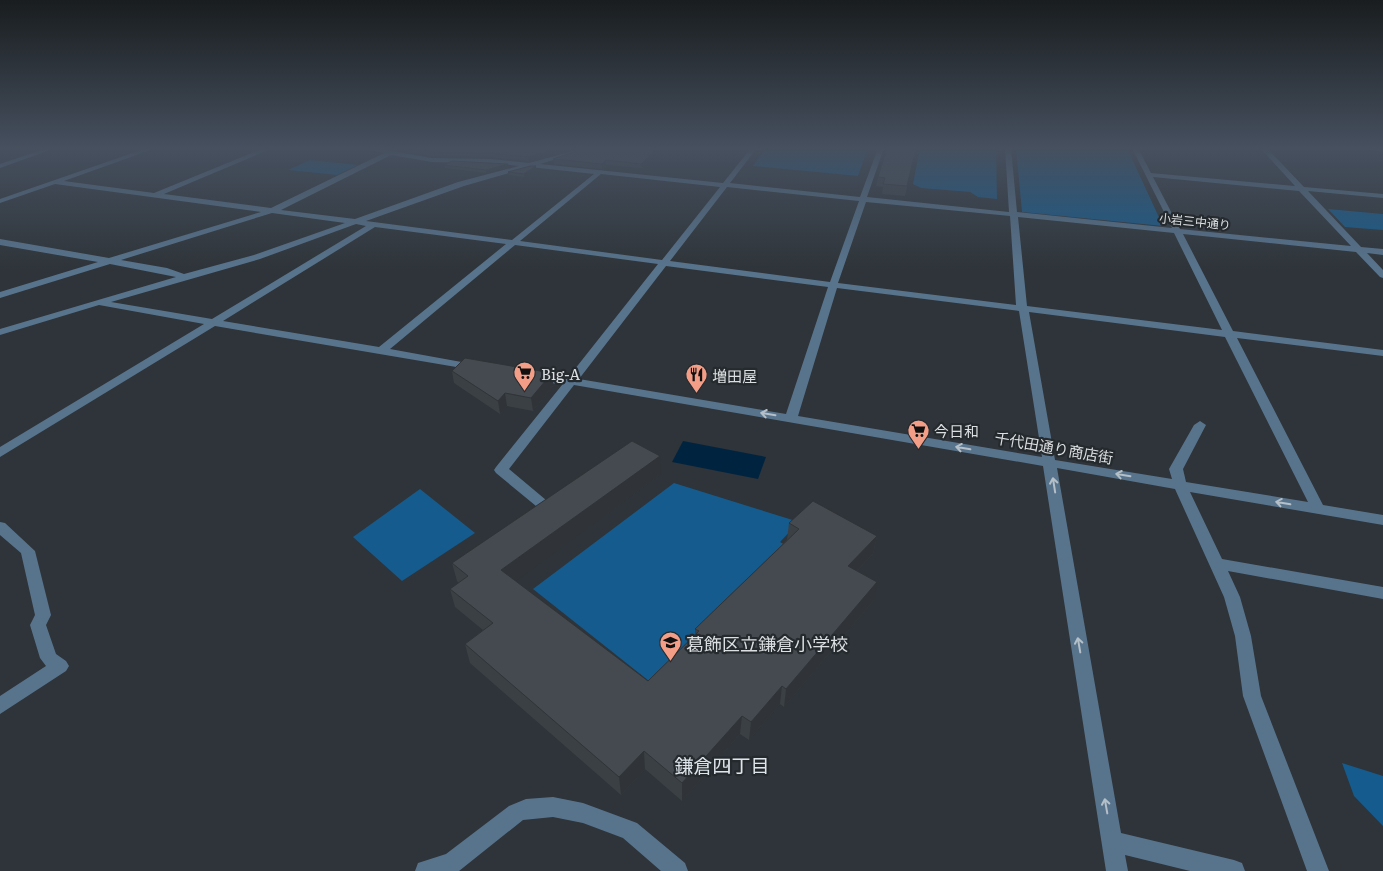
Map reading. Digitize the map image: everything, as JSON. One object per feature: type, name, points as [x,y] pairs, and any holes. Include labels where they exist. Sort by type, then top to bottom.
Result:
[{"type":"street","points":[[0,201],[35,189]]},
{"type":"street","points":[[106,189],[833,285],[1383,353]]},
{"type":"street","points":[[155,195],[171,189]]},
{"type":"street","points":[[0,295],[274,210],[317,189]]},
{"type":"street","points":[[0,332],[257,257],[448,189]]},
{"type":"street","points":[[381,351],[580,189]]},
{"type":"street","points":[[541,503],[500,470],[722,189]]},
{"type":"street","name":"小岩三中通り","points":[[761,189],[1383,252]]},
{"type":"street","points":[[790,418],[867,189]]},
{"type":"street","points":[[1012,189],[1022,307],[1051,464],[1117,871]]},
{"type":"street","points":[[1156,189],[1318,509]]},
{"type":"street","points":[[1302,189],[1383,275]]},
{"type":"street","points":[[1308,189],[1383,196]]},
{"type":"street","points":[[0,452],[374,224]]},
{"type":"street","points":[[2,243],[167,271],[178,274],[182,278]]},
{"type":"street","points":[[98,302],[484,368]]},
{"type":"street","name":"千代田通り商店街","points":[[521,374],[790,418],[1051,464],[1180,484],[1383,520]]},
{"type":"street","points":[[1200,425],[1176,469],[1180,484],[1232,597],[1243,636],[1252,696],[1318,871]]},
{"type":"street","points":[[0,527],[28,551],[43,615],[38,625],[49,658],[60,666],[0,706]]},
{"type":"street","points":[[1215,563],[1383,593]]},
{"type":"street","points":[[436,869],[452,863],[516,813],[526,809],[553,807],[583,813],[630,830],[677,871]]},
{"type":"street","points":[[1112,841],[1234,871]]},
{"type":"shaded area","points":[[929,189],[997,189],[997,199],[978,197],[970,192]]},
{"type":"shaded area","points":[[1020,189],[1146,189],[1163,226],[1022,212]]},
{"type":"shaded area","points":[[1328,209],[1383,214],[1383,230],[1345,227]]},
{"type":"shaded area","points":[[683,441],[766,457],[758,479],[672,462]]},
{"type":"shaded area","points":[[674,483],[799,522],[780,542],[787,546],[649,681],[533,589]]},
{"type":"shaded area","points":[[420,489],[475,533],[402,581],[353,537]]},
{"type":"shaded area","points":[[1342,763],[1383,776],[1383,826],[1354,796]]},
{"type":"building","points":[[465,358],[552,373],[531,398],[505,393],[498,401],[452,371]]},
{"type":"building","points":[[632,441],[660,456],[501,570],[648,681],[699,631],[695,629],[799,529],[789,523],[813,501],[877,536],[848,566],[877,582],[786,689],[782,686],[751,722],[742,716],[682,783],[644,751],[619,777],[465,644],[493,623],[450,589],[468,576],[452,563]]},
{"type":"place","name":"Big-A","points":[[525,392]]},
{"type":"place","name":"増田屋","points":[[696,394]]},
{"type":"place","name":"今日和","points":[[918,449]]},
{"type":"place","name":"葛飾区立鎌倉小学校","points":[[670,662]]},
{"type":"district","name":"鎌倉四丁目","points":[[722,765]]}]
